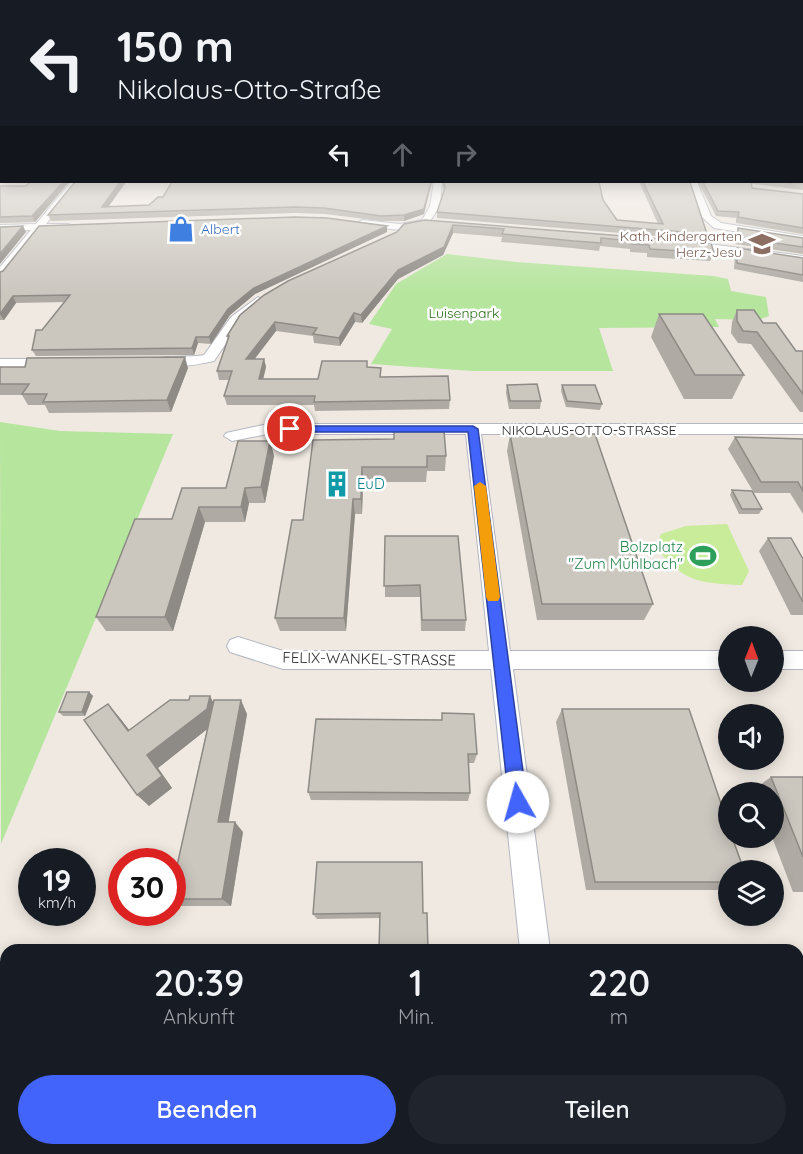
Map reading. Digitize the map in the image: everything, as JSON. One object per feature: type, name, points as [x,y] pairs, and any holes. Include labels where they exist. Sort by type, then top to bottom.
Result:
[{"type":"street","points":[[0,274],[71,187]]},
{"type":"street","points":[[425,222],[435,206],[437,187]]},
{"type":"street","points":[[695,187],[707,217],[718,226],[803,238]]},
{"type":"street","points":[[346,221],[400,226],[425,222],[436,223]]},
{"type":"street","points":[[0,228],[79,226]]},
{"type":"street","points":[[382,240],[392,236],[400,226]]},
{"type":"street","points":[[715,246],[710,231],[718,226]]},
{"type":"street","points":[[668,242],[715,246],[803,259]]},
{"type":"street","points":[[147,363],[193,362],[209,358],[235,320],[268,295]]},
{"type":"street","points":[[0,363],[66,363]]},
{"type":"street","name":"NIKOLAUS-OTTO-STRASSE","points":[[232,436],[268,429],[803,429]]},
{"type":"street","points":[[473,429],[534,944]]},
{"type":"street","name":"FELIX-WANKEL-STRASSE","points":[[238,646],[283,660],[718,660]]},
{"type":"street","points":[[784,660],[803,660]]},
{"type":"green space","name":"Luisenpark","points":[[447,254],[516,262],[713,276],[728,279],[731,291],[766,297],[769,316],[758,320],[715,319],[719,327],[599,328],[613,371],[473,371],[371,364],[392,329],[369,324],[396,284]]},
{"type":"green space","points":[[0,422],[60,431],[173,434],[1,844]]},
{"type":"green space","name":"Bolzplatz \"Zum Mühlbach\"","points":[[727,524],[749,571],[742,585],[693,579],[675,568],[656,547],[661,534],[686,526]]},
{"type":"building","points":[[0,187],[59,187],[32,216],[0,217]]},
{"type":"building","points":[[71,187],[117,187],[102,207],[149,205],[158,197],[163,197],[169,187],[430,187],[424,209],[404,215],[381,216],[324,208],[295,207],[48,215]]},
{"type":"building","points":[[600,187],[603,200],[617,220],[663,224],[645,187],[692,187],[707,234],[437,212],[445,188]]},
{"type":"building","points":[[706,187],[752,187],[803,194],[803,228],[738,217],[739,212],[718,211]]},
{"type":"building","points":[[295,217],[327,218],[387,226],[254,288],[228,309],[209,337],[196,337],[192,348],[32,350],[36,330],[42,330],[70,295],[13,296],[0,314],[0,272],[39,226]]},
{"type":"building","points":[[425,220],[711,243],[714,253],[650,249],[649,245],[632,244],[632,241],[601,238],[601,243],[502,234],[504,229],[453,225],[444,247],[398,270],[361,315],[354,313],[339,338],[313,334],[317,328],[275,322],[246,359],[264,359],[259,379],[318,379],[322,361],[367,361],[367,367],[381,368],[380,377],[448,376],[450,400],[314,402],[315,396],[224,396],[232,371],[217,371],[229,336],[227,336],[240,315],[264,295],[288,281],[397,232],[404,224]]},
{"type":"building","points":[[23,226],[0,254],[0,227]]},
{"type":"building","points":[[738,228],[803,238],[803,247],[738,238]]},
{"type":"building","points":[[737,248],[803,258],[803,275],[737,263]]},
{"type":"building","points":[[737,310],[754,310],[763,323],[776,323],[796,351],[803,351],[803,394],[757,332],[743,331],[737,321]]},
{"type":"building","points":[[659,314],[703,314],[744,375],[695,375]]},
{"type":"building","points":[[185,357],[167,400],[43,402],[47,394],[22,394],[29,384],[0,384],[0,367],[25,367],[27,358]]},
{"type":"building","points":[[537,384],[541,401],[510,401],[507,385]]},
{"type":"building","points":[[562,385],[595,385],[602,404],[567,401]]},
{"type":"building","points":[[394,429],[444,431],[446,456],[427,456],[427,467],[362,467],[361,499],[353,499],[344,618],[275,618],[292,520],[303,520],[313,440],[394,439]]},
{"type":"building","points":[[510,434],[595,434],[653,604],[542,604]]},
{"type":"building","points":[[735,437],[803,439],[803,491],[798,482],[761,482]]},
{"type":"building","points":[[238,441],[270,441],[261,487],[245,488],[241,507],[199,507],[165,617],[96,617],[135,519],[172,519],[182,488],[226,488]]},
{"type":"building","points":[[732,490],[752,491],[762,509],[742,509]]},
{"type":"building","points":[[385,536],[458,536],[466,620],[422,620],[420,585],[384,586]]},
{"type":"building","points":[[768,538],[791,538],[803,559],[803,602]]},
{"type":"building","points":[[67,692],[89,692],[82,712],[59,712]]},
{"type":"building","points":[[190,696],[210,696],[207,709],[147,755],[162,776],[137,795],[84,720],[108,704],[128,731],[170,700],[189,700]]},
{"type":"building","points":[[214,700],[241,700],[218,822],[235,822],[222,899],[186,899],[186,848],[181,848]]},
{"type":"building","points":[[562,709],[689,709],[718,795],[718,848],[736,848],[740,860],[718,860],[718,882],[595,882]]},
{"type":"building","points":[[442,713],[474,714],[477,754],[468,754],[470,793],[308,792],[316,719],[442,720]]},
{"type":"building","points":[[771,777],[803,777],[803,857],[784,810],[784,782],[773,782]]},
{"type":"building","points":[[317,862],[422,862],[423,913],[427,913],[428,944],[379,944],[380,913],[313,914]]},
{"type":"slow traffic","points":[[480,486],[493,597]]},
{"type":"place","name":"Albert","points":[[181,229]]},
{"type":"place","name":"Kath. Kindergarten Herz-Jesu","points":[[762,244]]},
{"type":"place","name":"EuD","points":[[337,484]]},
{"type":"place","name":"Bolzplatz \"Zum Mühlbach\"","points":[[703,556]]},
{"type":"route","points":[[290,429],[473,429],[518,802]]}]
